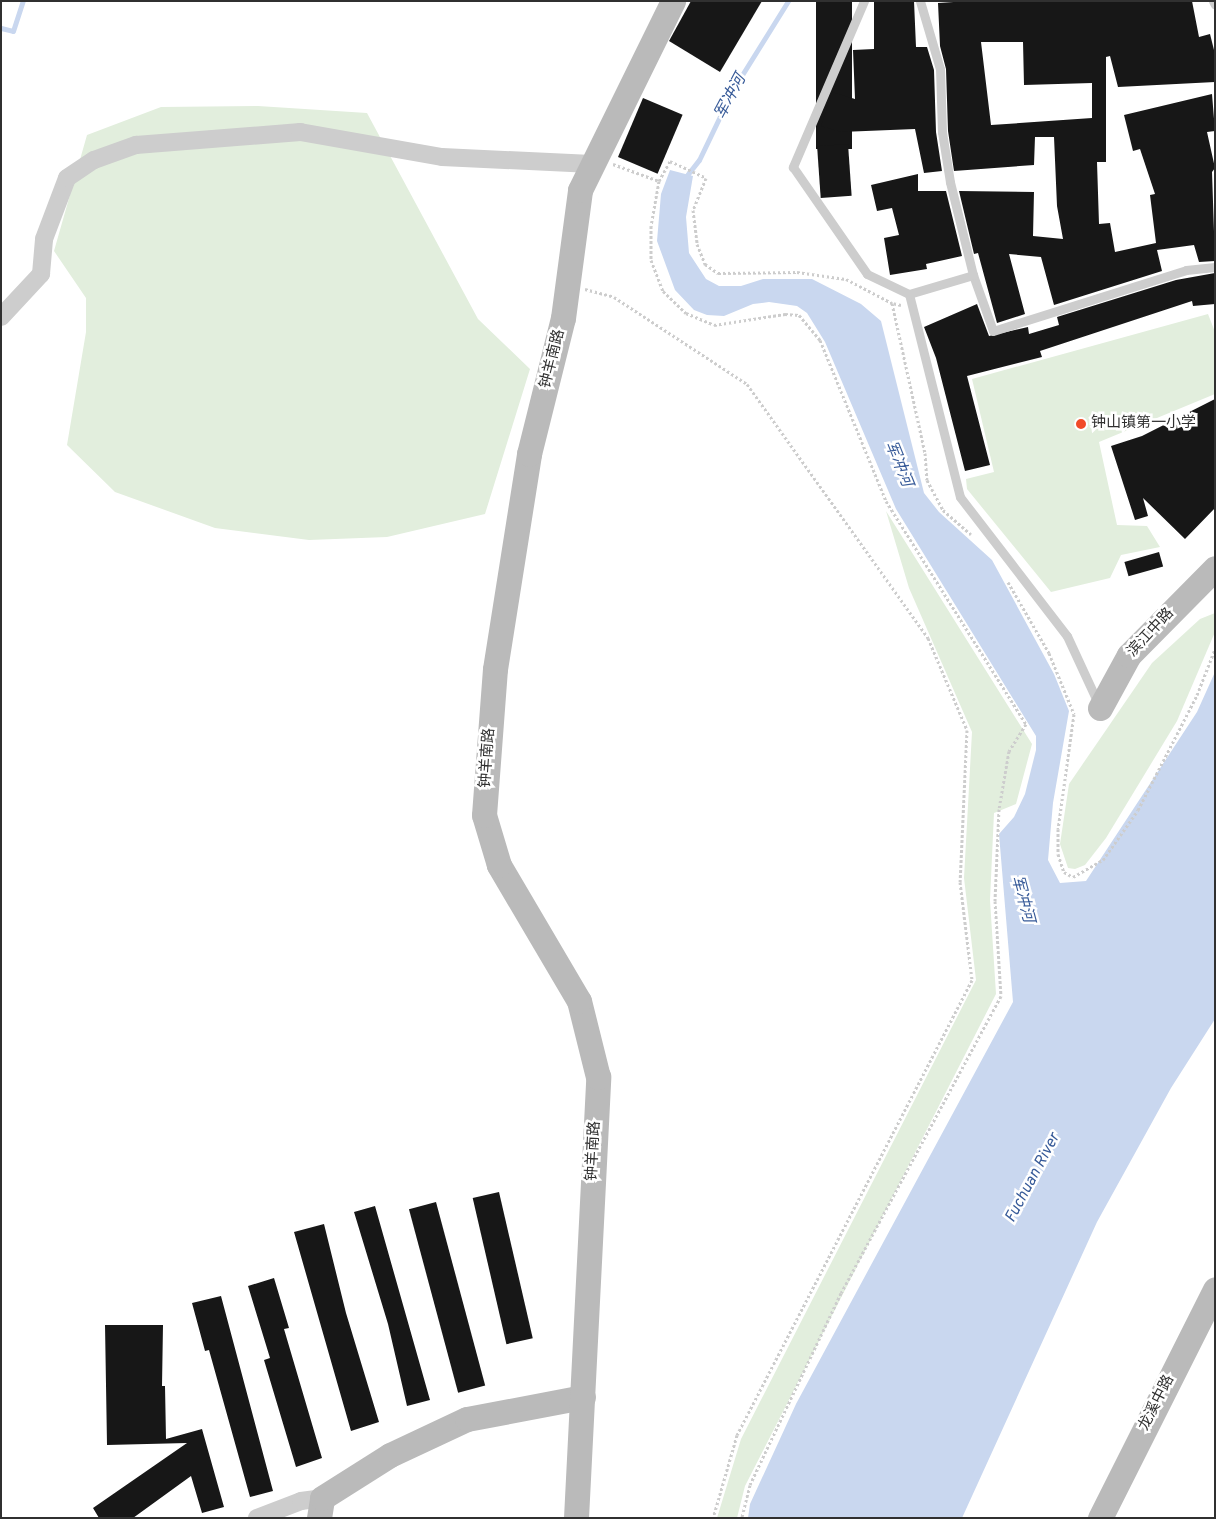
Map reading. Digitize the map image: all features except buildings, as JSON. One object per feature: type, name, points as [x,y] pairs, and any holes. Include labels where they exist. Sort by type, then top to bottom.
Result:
[{"type":"main road","name":"钟羊南路","points":[[576,1518],[598,1077],[579,1001],[498,865],[484,815],[494,668],[529,454],[563,318],[580,190],[673,1]]},
{"type":"main road","name":"滨江中路","points":[[1100,708],[1129,655],[1215,568]]},
{"type":"main road","name":"龙溪中路","points":[[1100,1518],[1215,1289]]},
{"type":"main road","name":"龙溪中路","points":[[1117,1518],[1215,1323]]},
{"type":"main road","points":[[320,1508],[390,1455],[466,1420],[582,1397]]},
{"type":"street","points":[[1,317],[41,274],[44,239],[67,178],[94,160],[136,145],[300,132],[442,157],[594,161]]},
{"type":"street","points":[[257,1518],[301,1501],[320,1508]]},
{"type":"lane","points":[[864,1],[793,167],[867,274],[909,294],[973,275]]},
{"type":"lane","points":[[920,1],[940,69],[942,132],[950,182],[973,275],[994,331],[1186,270],[1215,267]]},
{"type":"lane","points":[[1213,1],[1215,5]]},
{"type":"lane","points":[[909,294],[960,497],[1067,636],[1100,708]]},
{"type":"path","points":[[594,161],[658,181]]},
{"type":"path","points":[[742,1518],[750,1485],[842,1293],[1001,996],[994,901],[999,809],[1009,750],[1026,724],[886,501],[820,340],[798,315],[785,314],[714,325],[686,313],[663,291],[651,260],[651,226],[658,181],[670,161],[706,178],[693,210],[697,244],[705,264],[718,273],[731,275],[759,271],[846,279],[892,303],[912,308]]},
{"type":"path","points":[[568,284],[614,297],[746,384],[928,638],[967,730],[960,882],[972,980],[738,1435],[713,1518]]},
{"type":"path","points":[[892,303],[932,493],[943,510],[974,537]]},
{"type":"path","points":[[1004,574],[1050,653],[1074,714],[1058,829],[1058,854],[1064,872],[1073,877],[1103,860],[1138,810],[1197,695],[1215,649]]},
{"type":"green space","points":[[258,106],[367,113],[478,319],[530,369],[485,514],[387,537],[309,540],[215,528],[115,492],[67,445],[86,332],[86,298],[54,251],[87,135],[161,107]]},
{"type":"green space","points":[[1208,314],[1215,332],[1215,394],[1099,442],[1117,525],[1147,526],[1160,547],[1121,555],[1110,578],[1051,592],[967,489],[966,479],[994,472],[972,379]]},
{"type":"green space","points":[[886,511],[1032,744],[1016,804],[994,813],[990,900],[996,994],[745,1486],[737,1518],[717,1518],[741,1439],[976,980],[964,878],[972,732],[909,588]]},
{"type":"green space","points":[[1215,613],[1215,632],[1177,721],[1106,838],[1085,865],[1075,869],[1068,868],[1060,844],[1069,784],[1152,663],[1200,619]]},
{"type":"water","name":"Fuchuan River","points":[[670,170],[693,176],[686,217],[689,253],[706,279],[719,286],[741,286],[763,279],[812,279],[861,304],[881,321],[924,493],[939,512],[992,560],[1054,674],[1069,711],[1053,803],[1048,860],[1060,883],[1086,881],[1197,712],[1215,672],[1215,1019],[1171,1088],[1097,1222],[962,1518],[748,1518],[750,1504],[796,1404],[1013,1002],[999,834],[1014,817],[1025,794],[1036,750],[1036,736],[896,509],[825,342],[807,313],[797,306],[769,302],[753,304],[724,316],[707,315],[694,310],[675,290],[657,241],[661,194]]},
{"type":"waterway","name":"军冲河","points":[[1,28],[13,31],[23,1]]},
{"type":"waterway","name":"军冲河","points":[[684,179],[699,160],[732,91],[788,1]]},
{"type":"place","name":"钟山镇第一小学","points":[[1081,424]]}]
